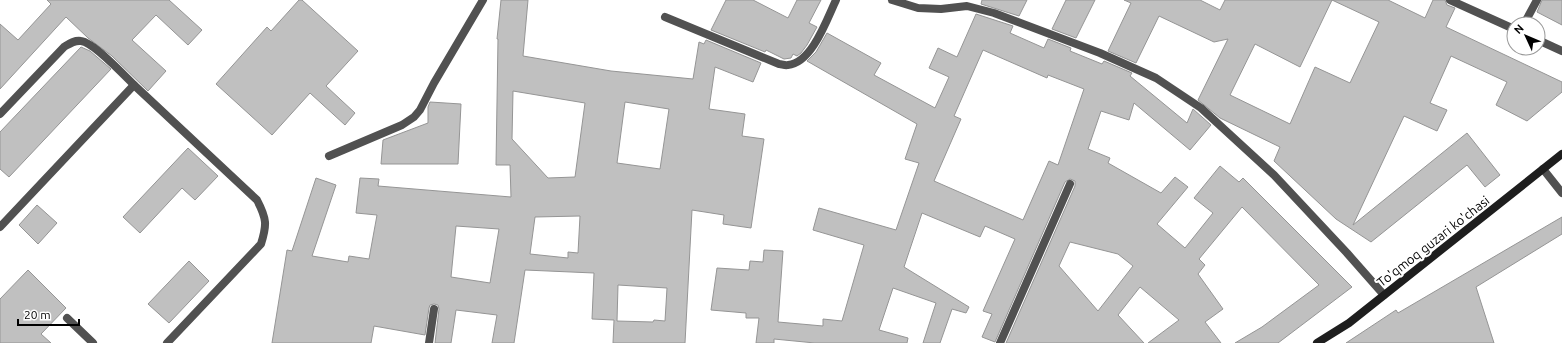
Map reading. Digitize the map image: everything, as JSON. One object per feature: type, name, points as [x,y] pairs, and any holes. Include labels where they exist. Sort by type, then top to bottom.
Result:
[{"type":"street","points":[[329,156],[402,125],[414,117],[420,110],[483,0]]},
{"type":"street","points":[[665,17],[779,64],[788,66],[799,62],[815,44],[836,0]]},
{"type":"street","points":[[892,0],[918,8],[941,9],[967,6],[994,13],[1100,54],[1156,78],[1200,108],[1274,175],[1384,295]]},
{"type":"street","points":[[1450,0],[1506,25]]},
{"type":"street","points":[[1528,16],[1537,0]]},
{"type":"street","points":[[0,114],[64,47],[74,41],[83,41],[93,46],[257,200],[264,214],[266,228],[261,244],[167,343]]},
{"type":"street","points":[[1546,44],[1562,51]]},
{"type":"street","points":[[0,226],[134,85]]},
{"type":"street","name":"To'qmoq guzari ko'chasi","points":[[1317,343],[1349,323],[1562,154]]},
{"type":"street","points":[[1543,169],[1562,193]]},
{"type":"street","points":[[1000,343],[1070,184]]},
{"type":"street","points":[[429,343],[434,309]]},
{"type":"street","points":[[67,318],[93,343]]},
{"type":"building","points":[[47,0],[169,0],[202,30],[188,45],[156,15],[132,40],[166,71],[148,91],[112,56],[88,38],[66,17],[0,89],[0,24],[18,40],[51,4]]},
{"type":"building","points":[[299,0],[302,0],[358,51],[326,86],[355,113],[345,125],[310,93],[272,135],[216,84],[267,27],[271,31]]},
{"type":"building","points":[[501,0],[528,0],[523,56],[611,71],[693,79],[699,42],[704,44],[706,40],[761,63],[753,82],[715,67],[709,109],[745,114],[742,136],[764,139],[751,228],[723,224],[724,215],[692,210],[685,343],[613,343],[614,320],[592,319],[594,273],[525,270],[514,343],[492,343],[497,315],[456,310],[451,343],[435,343],[439,309],[438,305],[434,304],[430,305],[429,308],[425,335],[374,326],[371,343],[272,343],[287,250],[292,251],[316,178],[336,185],[312,256],[348,262],[349,256],[369,259],[377,215],[356,213],[360,178],[379,179],[378,186],[511,197],[510,165],[496,165],[497,39]],"holes":[[[513,91],[585,103],[575,177],[548,178],[512,139]],[[625,102],[669,109],[660,169],[617,163]],[[580,216],[578,253],[568,252],[568,258],[530,254],[535,217]],[[456,226],[499,229],[490,283],[451,277]],[[618,285],[667,288],[665,321],[654,320],[653,322],[617,321]]]},
{"type":"building","points":[[726,0],[753,0],[788,18],[797,0],[821,0],[809,23],[817,27],[807,45],[797,56],[793,54],[791,58],[784,59],[766,50],[765,52],[711,30]]},
{"type":"building","points":[[982,0],[1027,0],[1019,16],[981,4]]},
{"type":"building","points":[[1066,0],[1095,0],[1076,38],[1052,29]]},
{"type":"building","points":[[1124,0],[1200,0],[1220,10],[1225,0],[1332,0],[1388,0],[1425,18],[1433,0],[1445,0],[1447,5],[1455,8],[1446,27],[1562,82],[1562,92],[1527,121],[1496,105],[1507,82],[1451,56],[1430,103],[1447,110],[1437,131],[1404,116],[1353,225],[1467,133],[1500,175],[1485,187],[1467,165],[1371,242],[1336,219],[1274,161],[1280,147],[1220,118],[1198,100],[1228,39],[1214,42],[1159,16],[1136,63],[1108,51],[1131,3]],"holes":[[[1332,0],[1379,22],[1350,83],[1315,67],[1290,124],[1230,95],[1255,44],[1300,67]]]},
{"type":"building","points":[[1542,0],[1562,0],[1562,25],[1546,16],[1537,12]]},
{"type":"building","points":[[976,14],[1013,26],[1010,33],[1044,48],[1048,39],[1071,48],[1070,51],[1102,64],[1104,61],[1132,73],[1130,76],[1187,123],[1193,109],[1211,125],[1190,150],[1134,103],[1129,120],[1101,111],[1088,149],[1110,158],[1108,163],[1161,193],[1175,177],[1188,187],[1157,224],[1185,248],[1213,213],[1194,198],[1220,166],[1239,182],[1243,178],[1352,287],[1278,343],[1235,343],[1262,327],[1319,285],[1242,207],[1199,259],[1205,265],[1198,274],[1223,309],[1205,322],[1221,343],[1148,343],[1179,320],[1140,287],[1118,315],[1144,343],[1006,343],[1075,186],[1075,181],[1070,179],[1065,182],[995,342],[982,337],[992,314],[983,311],[1015,239],[985,226],[980,237],[922,213],[904,267],[969,307],[966,313],[952,309],[940,343],[923,343],[936,303],[893,288],[879,330],[908,338],[907,343],[815,343],[774,339],[774,343],[756,343],[759,318],[746,318],[746,313],[711,310],[717,268],[749,270],[750,261],[763,262],[764,250],[783,251],[778,322],[823,326],[823,319],[842,321],[864,245],[813,230],[819,208],[896,230],[919,163],[905,159],[917,124],[807,61],[816,52],[827,33],[881,63],[874,75],[935,108],[949,77],[929,68],[938,48],[957,57]],"holes":[[[983,50],[1047,78],[1048,75],[1084,89],[1058,165],[1049,161],[1023,220],[934,181],[961,119],[954,116]],[[1070,242],[1118,254],[1133,266],[1098,311],[1059,266]]]},
{"type":"building","points":[[81,47],[90,51],[111,69],[9,177],[0,169],[0,132]]},
{"type":"building","points":[[430,102],[461,104],[458,164],[381,164],[383,140],[428,123],[428,107]]},
{"type":"building","points":[[188,148],[218,176],[195,200],[182,188],[140,233],[123,217]]},
{"type":"building","points":[[37,205],[57,223],[38,244],[19,225]]},
{"type":"building","points":[[1562,217],[1562,234],[1476,287],[1494,343],[1346,343],[1396,310],[1398,313]]},
{"type":"building","points":[[189,261],[209,281],[169,323],[148,304]]},
{"type":"building","points":[[28,270],[66,308],[41,334],[51,343],[0,343],[0,299]]}]
